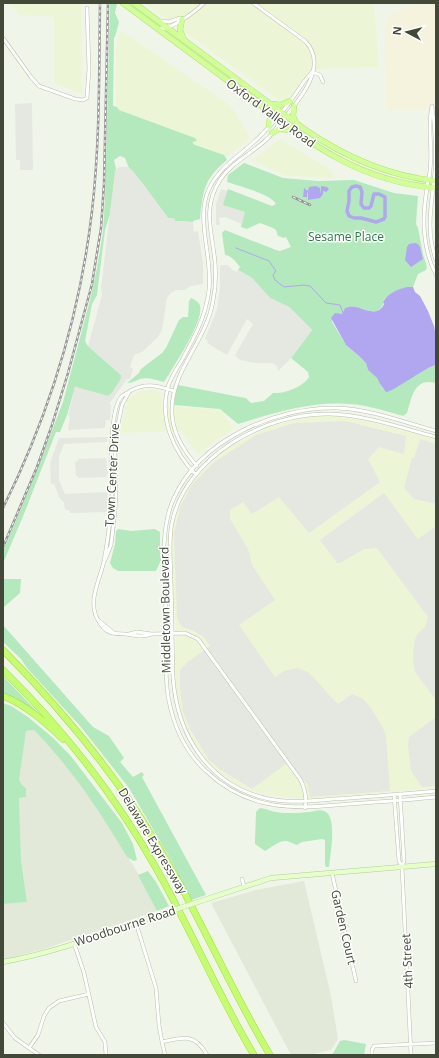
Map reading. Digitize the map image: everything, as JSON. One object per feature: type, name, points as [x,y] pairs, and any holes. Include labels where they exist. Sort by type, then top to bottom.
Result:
[{"type":"highway","name":"Delaware Expressway","points":[[3,650],[78,730],[111,773],[138,812],[179,882],[248,1016],[270,1055]]},
{"type":"highway","name":"Delaware Expressway","points":[[3,670],[47,715],[87,764],[118,806],[156,867],[254,1055]]},
{"type":"highway","points":[[3,696],[22,705],[43,721],[87,764]]},
{"type":"main road","name":"Oxford Valley Road","points":[[123,3],[294,131],[326,153],[359,169],[394,181],[434,188]]},
{"type":"main road","name":"Oxford Valley Road","points":[[134,3],[296,124],[330,146],[362,162],[392,173],[432,180]]},
{"type":"main road","points":[[184,18],[180,30],[185,41]]},
{"type":"main road","points":[[268,102],[275,105],[281,105],[290,101]]},
{"type":"main road","points":[[294,106],[293,116],[296,124]]},
{"type":"main road","points":[[266,109],[270,117],[269,126]]},
{"type":"main road","points":[[272,133],[282,129],[294,131]]},
{"type":"main road","name":"Woodbourne Road","points":[[3,962],[30,957],[271,878],[436,864]]},
{"type":"street","points":[[158,29],[168,28],[204,3]]},
{"type":"street","points":[[196,475],[176,448],[168,430],[165,410],[168,389],[174,374],[200,326],[207,305],[210,272],[203,214],[205,198],[213,181],[223,168],[262,135],[269,126],[294,106],[311,80],[314,58],[309,45],[253,3]]},
{"type":"street","points":[[3,38],[39,86],[75,99],[83,100],[87,98],[89,90],[87,8]]},
{"type":"street","points":[[158,21],[171,22],[184,18]]},
{"type":"street","points":[[312,72],[320,75],[323,82]]},
{"type":"street","points":[[200,470],[183,448],[174,429],[172,412],[174,391],[181,374],[203,334],[213,305],[216,277],[209,215],[213,194],[228,170],[272,133],[290,101],[312,72]]},
{"type":"street","points":[[436,260],[429,228],[434,188],[432,180],[430,169],[430,118],[432,106],[435,117],[435,170],[432,180],[427,187],[424,232],[429,259],[436,275]]},
{"type":"street","name":"Town Center Drive","points":[[174,391],[147,385],[138,387],[129,392],[120,411],[115,452],[116,494],[111,545],[104,562],[94,597],[94,612],[102,628],[111,633],[129,634],[137,632],[152,634],[188,634],[198,639],[300,779],[305,788],[306,802]]},
{"type":"street","name":"Middletown Boulevard","points":[[436,431],[352,409],[327,408],[300,411],[270,418],[240,432],[213,450],[196,466],[175,496],[169,511],[164,545],[167,687],[171,712],[179,734],[194,759],[218,782],[242,796],[267,805],[305,808],[436,797]]},
{"type":"street","name":"Middletown Boulevard","points":[[436,437],[356,416],[325,414],[298,417],[265,426],[223,449],[200,470],[188,485],[179,502],[170,534],[174,690],[178,710],[185,731],[199,754],[221,776],[245,791],[270,799],[306,802],[436,791]]},
{"type":"street","name":"4th Street","points":[[394,794],[399,861],[402,867]]},
{"type":"street","name":"4th Street","points":[[400,794],[399,800],[404,861],[402,867],[411,1055]]},
{"type":"street","points":[[305,808],[306,802]]},
{"type":"street","name":"Garden Court","points":[[332,873],[356,981]]},
{"type":"street","points":[[242,879],[244,886]]},
{"type":"street","points":[[136,923],[156,988],[159,1025],[165,1055]]},
{"type":"street","points":[[74,943],[84,973],[96,1027],[105,1042],[106,1055]]},
{"type":"street","points":[[29,1048],[38,1034],[44,1016],[49,1008],[59,1001],[89,994]]},
{"type":"street","points":[[3,1023],[15,1038],[39,1055]]},
{"type":"street","points":[[162,1042],[185,1038],[192,1039],[201,1045],[207,1055]]},
{"type":"street","points":[[372,1055],[372,1048],[374,1046],[436,1043]]},
{"type":"shaded area","points":[[10,3],[81,3],[82,94],[54,83],[54,17],[19,15]]},
{"type":"shaded area","points":[[145,3],[373,3],[379,67],[318,69],[283,103]]},
{"type":"shaded area","points":[[422,3],[436,3],[436,109],[386,110],[385,30],[388,19],[396,10]]},
{"type":"shaded area","points":[[120,30],[230,105],[251,138],[192,184],[116,112],[116,47]]},
{"type":"shaded area","points":[[32,103],[33,170],[20,170],[20,160],[16,160],[15,104]]},
{"type":"shaded area","points":[[281,139],[331,170],[334,178],[286,176],[252,160]]},
{"type":"shaded area","points":[[119,167],[128,167],[133,171],[168,218],[175,219],[175,221],[193,222],[194,232],[198,231],[203,264],[203,284],[191,286],[184,290],[176,290],[167,298],[162,330],[158,337],[142,352],[134,355],[130,367],[133,369],[130,379],[127,379],[109,404],[111,405],[110,420],[106,420],[105,428],[68,430],[70,417],[68,415],[75,387],[108,396],[112,393],[121,378],[121,375],[88,346],[102,295],[101,288],[115,171]]},
{"type":"shaded area","points":[[316,186],[320,188],[321,194],[321,186],[329,189],[326,192],[323,191],[320,198],[308,200],[308,192],[307,197],[303,197],[304,188],[308,191],[309,187]]},
{"type":"shaded area","points":[[221,189],[227,191],[223,205],[245,212],[242,224],[225,217],[219,218],[220,225],[216,225],[216,205]]},
{"type":"shaded area","points":[[415,243],[420,247],[423,259],[411,267],[405,260],[407,247],[409,244]]},
{"type":"shaded area","points":[[220,265],[228,265],[231,269],[237,272],[238,270],[252,278],[270,298],[289,307],[312,330],[291,358],[278,371],[277,366],[272,363],[255,363],[240,360],[235,355],[253,324],[247,319],[227,355],[207,343],[208,341],[205,339],[217,309],[220,288]]},
{"type":"shaded area","points":[[407,287],[413,287],[415,292],[420,296],[434,326],[436,336],[436,365],[424,370],[386,392],[377,378],[368,370],[366,363],[346,345],[331,318],[335,313],[342,314],[345,308],[350,307],[378,311],[384,304],[383,302],[385,299],[390,294]]},
{"type":"shaded area","points":[[153,389],[161,394],[161,405],[220,410],[234,428],[198,454],[180,431],[120,433],[127,399],[137,392]]},
{"type":"shaded area","points":[[323,415],[358,419],[436,439],[436,788],[313,799],[267,795],[252,791],[236,784],[217,772],[203,757],[185,726],[178,705],[174,664],[176,641],[172,546],[173,527],[177,511],[182,500],[193,480],[219,455],[231,446],[275,425]]},
{"type":"shaded area","points":[[345,421],[406,436],[404,454],[379,447],[368,459],[380,482],[309,533],[279,497],[252,514],[243,502],[230,510],[230,519],[248,549],[252,565],[275,600],[239,625],[275,677],[284,671],[297,668],[308,672],[338,704],[352,694],[363,699],[371,708],[386,736],[390,791],[310,797],[307,783],[291,765],[286,764],[252,789],[221,770],[209,760],[190,729],[183,712],[180,689],[180,670],[189,661],[210,646],[204,637],[194,631],[182,627],[177,618],[174,534],[180,508],[191,486],[213,463],[256,435],[294,423]]},
{"type":"shaded area","points":[[107,437],[107,442],[64,444],[59,457],[59,480],[65,494],[107,492],[108,502],[107,512],[70,513],[69,510],[65,510],[64,502],[60,499],[54,484],[51,484],[50,463],[59,438]]},
{"type":"shaded area","points":[[420,439],[436,444],[436,504],[414,499],[404,488],[412,458],[414,458]]},
{"type":"shaded area","points":[[106,458],[108,474],[106,477],[78,478],[78,476],[76,476],[75,462],[78,461],[78,459]]},
{"type":"shaded area","points":[[384,493],[418,539],[436,526],[436,700],[415,672],[413,660],[414,643],[417,634],[425,627],[428,617],[377,548],[364,549],[340,563],[337,563],[320,540]]},
{"type":"shaded area","points":[[436,717],[436,786],[422,787],[411,771],[408,745],[409,737]]},
{"type":"shaded area","points":[[34,730],[61,758],[93,801],[141,878],[157,911],[44,949],[3,960],[3,904],[27,902],[21,860],[18,780],[26,731]]},
{"type":"shaded area","points":[[304,881],[331,996],[338,1039],[331,1050],[309,1055],[291,1055],[211,903],[256,890]]},
{"type":"green space","points":[[110,3],[117,4],[115,13],[119,22],[114,37],[113,106],[117,107],[119,110],[195,138],[197,141],[192,142],[195,145],[224,155],[227,160],[209,179],[202,200],[200,219],[193,222],[175,221],[175,219],[168,218],[129,168],[125,158],[120,156],[114,160],[116,169],[110,214],[105,230],[97,295],[92,304],[85,341],[88,346],[121,375],[122,378],[112,393],[108,396],[75,387],[67,415],[60,432],[56,432],[4,561],[3,572],[3,551],[63,402],[97,268],[103,232],[105,198]]},
{"type":"green space","name":"Sesame Place","points":[[244,163],[283,178],[318,181],[354,180],[394,193],[418,196],[416,224],[427,267],[426,270],[418,274],[413,287],[397,291],[384,299],[380,309],[377,311],[347,307],[342,314],[334,314],[332,322],[346,345],[366,363],[368,370],[377,378],[383,389],[400,385],[419,372],[436,365],[436,383],[423,383],[418,386],[415,390],[407,413],[403,416],[376,408],[363,406],[349,404],[321,404],[293,409],[238,424],[220,409],[174,405],[178,385],[246,398],[251,403],[264,401],[273,393],[298,387],[309,377],[308,372],[291,358],[312,330],[289,307],[270,298],[252,278],[238,270],[240,267],[234,260],[225,255],[222,233],[225,230],[276,250],[280,251],[291,247],[286,237],[284,238],[278,236],[276,230],[273,228],[260,223],[247,229],[241,227],[242,221],[222,205],[228,189],[272,206],[276,204],[268,197],[227,182],[228,175]]},
{"type":"green space","points":[[191,298],[198,302],[200,306],[200,313],[197,323],[187,344],[164,382],[146,378],[127,383],[166,348],[179,320],[183,317],[188,317],[189,301]]},
{"type":"green space","points":[[118,529],[132,531],[155,529],[160,532],[161,560],[156,571],[118,571],[113,568],[110,563],[115,544],[116,531]]},
{"type":"green space","points":[[3,579],[21,579],[20,593],[3,608]]},
{"type":"green space","points":[[3,625],[93,727],[109,736],[124,758],[120,762],[133,777],[142,772],[144,775],[142,777],[206,895],[191,900],[171,860],[129,788],[81,727],[27,668],[21,659],[3,642]]},
{"type":"green space","points":[[3,676],[47,722],[3,694]]},
{"type":"green space","points":[[3,703],[11,706],[28,717],[52,737],[70,755],[122,823],[133,844],[137,860],[134,861],[127,857],[84,790],[48,744],[34,730],[26,731],[19,780],[26,788],[26,797],[19,798],[21,860],[27,902],[3,904]]},
{"type":"green space","points":[[260,808],[284,813],[303,813],[322,810],[328,814],[331,820],[332,828],[332,846],[329,867],[326,867],[325,865],[325,840],[322,839],[302,842],[297,845],[284,841],[265,851],[255,844],[256,812]]},
{"type":"green space","points":[[148,871],[156,882],[169,906],[157,911],[138,875]]},
{"type":"green space","points":[[344,1040],[366,1044],[364,1055],[332,1055],[340,1041]]},
{"type":"waterway","points":[[356,186],[360,187],[362,192],[361,204],[364,208],[369,208],[371,206],[374,194],[379,194],[385,197],[384,219],[376,222],[349,216],[347,211],[349,191],[352,187],[356,186]]},
{"type":"waterway","points":[[236,248],[269,261],[276,271],[273,275],[275,280],[284,287],[304,285],[310,286],[326,303],[340,305],[343,313]]},
{"type":"railway","points":[[3,508],[20,473],[48,401],[71,326],[80,288],[87,250],[95,185],[99,107],[100,3]]},
{"type":"railway","points":[[3,547],[37,467],[52,425],[68,373],[92,284],[101,228],[104,184],[108,3]]},
{"type":"railway","points":[[293,197],[310,205]]}]
